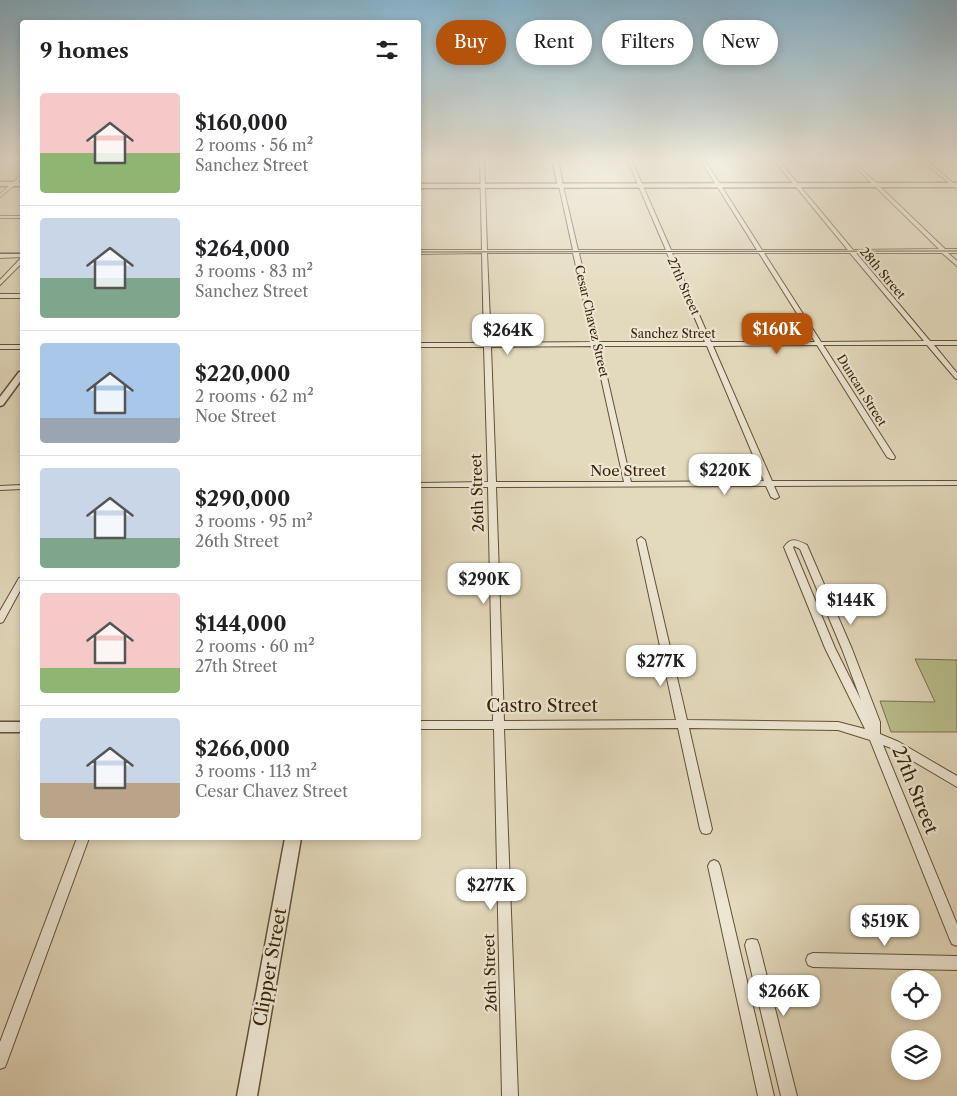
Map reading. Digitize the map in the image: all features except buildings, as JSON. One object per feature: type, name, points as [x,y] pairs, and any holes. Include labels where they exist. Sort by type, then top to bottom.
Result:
[{"type":"street","name":"26th Street","points":[[484,210],[510,1096]]},
{"type":"street","name":"Cesar Chavez Street","points":[[567,210],[628,484]]},
{"type":"street","name":"27th Street","points":[[651,210],[774,496]]},
{"type":"street","name":"Duncan Street","points":[[735,210],[891,457]]},
{"type":"street","name":"28th Street","points":[[818,210],[957,377]]},
{"type":"street","points":[[901,210],[957,264]]},
{"type":"street","points":[[0,217],[20,217]]},
{"type":"street","points":[[421,252],[957,251]]},
{"type":"street","points":[[0,255],[20,256]]},
{"type":"street","points":[[0,283],[20,258]]},
{"type":"street","points":[[0,296],[20,296]]},
{"type":"street","name":"Sanchez Street","points":[[421,345],[957,343]]},
{"type":"street","points":[[0,347],[20,347]]},
{"type":"street","points":[[0,403],[20,377]]},
{"type":"street","name":"Noe Street","points":[[421,486],[957,483]]},
{"type":"street","points":[[0,488],[20,487]]},
{"type":"street","points":[[641,540],[706,829]]},
{"type":"street","name":"27th Street","points":[[874,736],[875,722],[824,594],[804,547],[792,543],[788,547],[830,648],[874,736],[957,940]]},
{"type":"street","points":[[0,620],[20,584]]},
{"type":"street","points":[[808,594],[824,594]]},
{"type":"street","name":"Castro Street","points":[[421,725],[820,725],[853,729],[874,736],[904,750],[957,782]]},
{"type":"street","points":[[0,727],[20,727]]},
{"type":"street","points":[[0,1062],[82,840]]},
{"type":"street","name":"Clipper Street","points":[[248,1096],[293,840]]},
{"type":"street","points":[[714,866],[766,1096]]},
{"type":"street","points":[[752,945],[789,1096]]},
{"type":"street","points":[[813,960],[957,963]]},
{"type":"green space","points":[[915,659],[957,660],[957,732],[891,732],[880,701],[935,702]]},
{"type":"tram line","points":[[421,252],[957,251]]},
{"type":"tram line","points":[[0,253],[20,253]]}]
